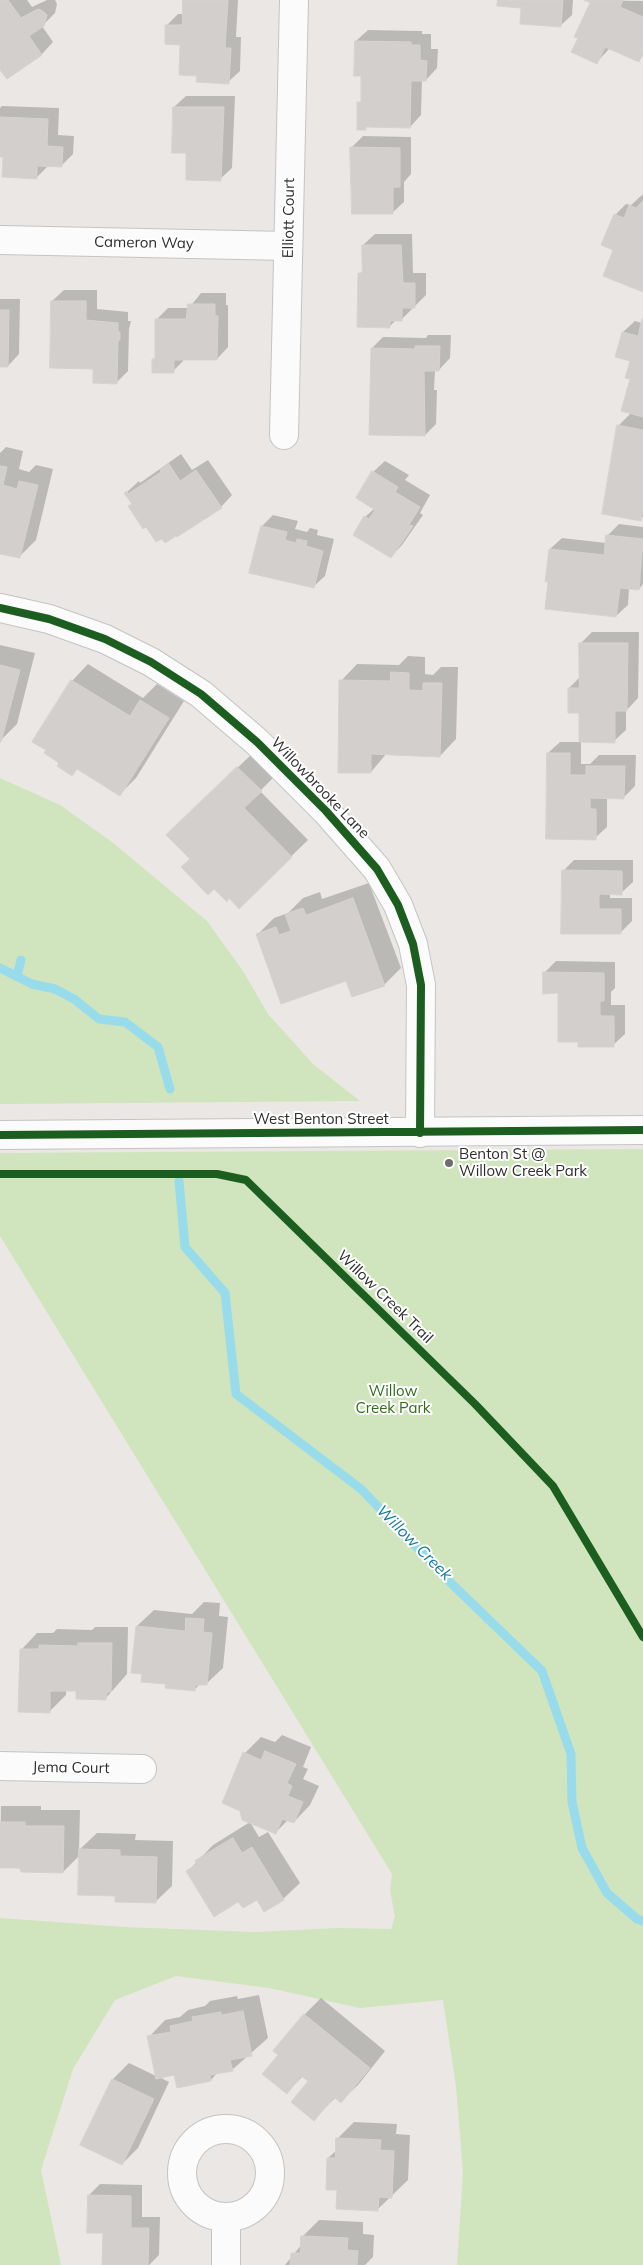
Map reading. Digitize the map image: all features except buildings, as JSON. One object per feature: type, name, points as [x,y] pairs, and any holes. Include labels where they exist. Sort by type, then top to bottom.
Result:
[{"type":"street","name":"Elliott Court","points":[[284,435],[294,0]]},
{"type":"street","name":"Cameron Way","points":[[0,240],[288,246]]},
{"type":"street","name":"Willowbrooke Lane","points":[[0,608],[49,619],[105,639],[151,662],[202,694],[264,749],[326,811],[377,869],[401,912],[413,944],[421,985],[420,1132]]},
{"type":"street","name":"West Benton Street","points":[[0,1135],[643,1130]]},
{"type":"street","name":"Jema Court","points":[[0,1766],[142,1769]]},
{"type":"street","points":[[226,2217],[226,2265]]},
{"type":"green space","points":[[0,778],[60,805],[112,842],[207,921],[243,971],[268,1014],[313,1064],[360,1101],[0,1104]]},
{"type":"green space","name":"Willow Creek Park","points":[[643,1149],[643,2265],[457,2265],[463,2173],[456,2086],[443,2000],[360,2008],[269,1988],[176,1976],[115,2000],[73,2069],[41,2170],[61,2265],[0,2265],[0,1918],[124,1927],[255,1932],[337,1928],[391,1929],[395,1916],[390,1891],[392,1874],[0,1236],[0,1153]]},
{"type":"waterway","points":[[17,976],[21,960]]},
{"type":"waterway","name":"Willow Creek","points":[[0,968],[32,984],[55,989],[74,999],[99,1019],[125,1022],[158,1047],[170,1089]]},
{"type":"waterway","name":"Willow Creek","points":[[179,1181],[185,1247],[225,1293],[236,1394],[361,1489],[454,1586],[542,1671],[571,1754],[572,1802],[582,1848],[607,1893],[637,1919],[643,1921]]},
{"type":"cycle path","points":[[0,608],[49,619],[105,639],[151,662],[201,694],[257,742],[326,811],[377,869],[398,905],[413,944],[421,985],[420,1133]]},
{"type":"cycle path","points":[[0,1135],[643,1130]]},
{"type":"cycle path","name":"Willow Creek Trail","points":[[0,1174],[217,1174],[246,1180],[475,1404],[553,1486],[643,1637]]},
{"type":"place","name":"Benton St @ Willow Creek Park","points":[[449,1163]]}]
